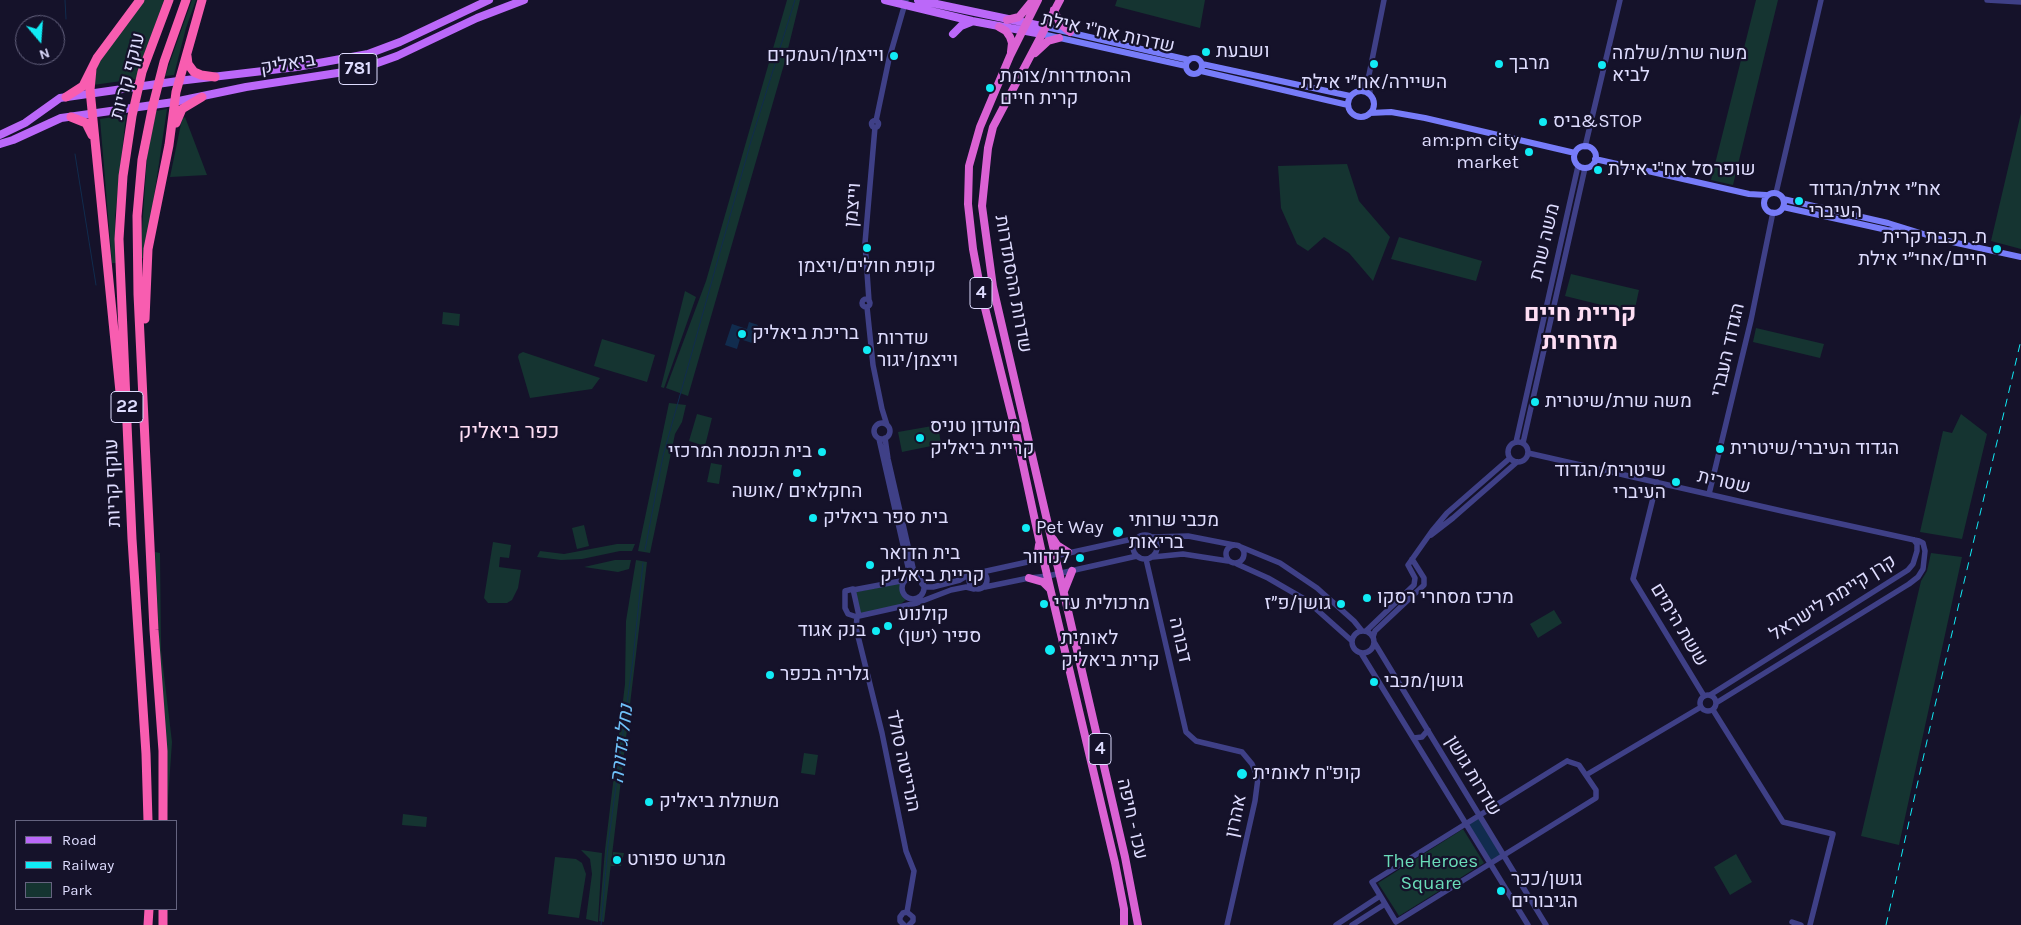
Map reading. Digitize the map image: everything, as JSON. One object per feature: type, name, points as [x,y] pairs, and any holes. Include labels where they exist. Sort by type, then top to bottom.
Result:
[{"type":"highway","points":[[63,98],[82,88],[96,58],[140,0]]},
{"type":"highway","name":"עוקף קריות","points":[[148,820],[146,754],[134,589],[120,257],[120,206],[126,146],[136,95],[144,66],[169,0]]},
{"type":"highway","name":"עוקף קריות","points":[[163,820],[163,751],[154,630],[137,258],[139,190],[153,106],[164,62],[186,0]]},
{"type":"highway","points":[[144,389],[145,286],[148,249],[169,145],[174,102],[174,82],[187,49],[202,0]]},
{"type":"highway","points":[[1007,20],[1019,17],[1033,0]]},
{"type":"highway","name":"שדרות ההסתדרות","points":[[1038,0],[1010,56],[974,146],[970,166],[968,204],[981,292],[1017,437],[1043,558]]},
{"type":"highway","name":"שדרות ההסתדרות","points":[[1055,555],[993,287],[982,206],[988,148],[993,126],[1060,0]]},
{"type":"highway","points":[[1054,10],[1060,24],[1070,32]]},
{"type":"highway","points":[[999,27],[1006,31],[1011,40],[1010,56]]},
{"type":"highway","points":[[1029,60],[1046,43],[1059,38]]},
{"type":"highway","points":[[187,49],[188,62],[191,69],[201,75],[215,77]]},
{"type":"highway","points":[[92,69],[90,94],[130,489]]},
{"type":"highway","points":[[169,145],[182,108],[202,97]]},
{"type":"highway","points":[[71,118],[81,120],[88,125],[96,146]]},
{"type":"highway","points":[[1051,536],[1057,545],[1068,552]]},
{"type":"highway","points":[[1033,560],[1038,552],[1040,540]]},
{"type":"highway","name":"4","points":[[1055,555],[1060,574]]},
{"type":"highway","name":"4","points":[[1043,558],[1048,576]]},
{"type":"highway","points":[[1064,593],[1066,581],[1072,571]]},
{"type":"highway","name":"עכו - חיפה","points":[[1060,574],[1134,896],[1138,925]]},
{"type":"highway","name":"עכו - חיפה","points":[[1048,576],[1115,863],[1124,909],[1124,925]]},
{"type":"highway","points":[[1029,578],[1043,582],[1051,590]]},
{"type":"highway","points":[[148,925],[149,910]]},
{"type":"highway","points":[[162,925],[163,910]]},
{"type":"main road","name":"ביאליק","points":[[174,82],[297,68],[359,57],[393,45],[489,0]]},
{"type":"main road","name":"ביאליק","points":[[93,114],[163,104],[246,87],[344,72],[378,63],[406,52],[462,24],[524,0]]},
{"type":"main road","name":"שדרות אח\"י אילת","points":[[885,0],[905,2],[972,21],[1022,32],[1070,32],[1188,63]]},
{"type":"main road","name":"שדרות אח\"י אילת","points":[[918,0],[1026,24],[1059,38],[1188,63]]},
{"type":"main road","points":[[953,34],[961,26],[972,21]]},
{"type":"main road","points":[[1201,67],[1197,74],[1191,73],[1188,63],[1196,58],[1201,67],[1348,105]]},
{"type":"main road","points":[[1201,67],[1350,96],[1360,91],[1370,94],[1374,103],[1391,112]]},
{"type":"main road","name":"781","points":[[0,135],[25,124],[63,98],[174,82]]},
{"type":"main road","points":[[1350,96],[1348,105],[1354,115],[1362,116],[1370,113],[1391,112],[1575,153]]},
{"type":"main road","points":[[1370,113],[1374,103]]},
{"type":"main road","name":"781","points":[[0,144],[61,118],[93,114]]},
{"type":"main road","points":[[1585,147],[1593,150],[1596,158],[1592,165],[1585,168],[1578,166],[1574,161],[1575,153],[1580,148],[1585,147]]},
{"type":"main road","points":[[1596,158],[1765,198],[1776,193],[1783,199],[1888,223],[1913,232],[2021,256]]},
{"type":"main road","points":[[1765,198],[1767,210],[1773,212],[1779,211],[1783,207],[1783,199]]},
{"type":"main road","points":[[1783,207],[1887,230],[1913,232]]},
{"type":"street","points":[[1370,94],[1369,75],[1384,0]]},
{"type":"street","points":[[1585,147],[1620,0]]},
{"type":"street","points":[[1776,193],[1821,0]]},
{"type":"street","points":[[1987,0],[2021,2]]},
{"type":"street","name":"וייצמן","points":[[888,425],[882,409],[873,365],[866,303],[865,243],[876,124],[888,59],[905,2]]},
{"type":"street","points":[[1360,91],[1369,75]]},
{"type":"street","name":"משה שרת","points":[[1516,442],[1578,166]]},
{"type":"street","name":"משה שרת","points":[[1523,443],[1585,168]]},
{"type":"street","name":"הגדוד העברי","points":[[1709,494],[1751,320],[1773,212]]},
{"type":"street","name":"וייצמן","points":[[878,424],[882,409]]},
{"type":"street","points":[[878,424],[888,425],[890,433],[882,438],[875,436],[874,431],[878,424]]},
{"type":"street","points":[[882,438],[908,567],[903,587],[904,593],[907,598],[916,599]]},
{"type":"street","points":[[882,438],[914,572],[925,587],[934,587],[960,580],[977,571],[982,572],[1137,538],[1143,535],[1151,537],[1188,536],[1241,547],[1280,563],[1310,583],[1354,620],[1374,640]]},
{"type":"street","points":[[1429,536],[1453,518],[1517,462],[1524,460],[1528,453],[1527,447],[1523,443],[1516,442],[1508,449],[1510,458],[1517,462]]},
{"type":"street","name":"שטרית","points":[[1528,453],[1914,540]]},
{"type":"street","points":[[1352,641],[1357,633],[1364,631],[1414,585],[1415,578],[1408,566],[1447,513],[1510,458]]},
{"type":"street","name":"ששת הימים","points":[[1657,482],[1633,579],[1707,696],[1714,698],[1716,703]]},
{"type":"street","points":[[1150,558],[1157,546],[1151,537]]},
{"type":"street","points":[[1136,556],[1133,549],[1137,538]]},
{"type":"street","name":"קרן קיימת לישראל","points":[[1707,696],[1908,570],[1913,564],[1918,549],[1914,540]]},
{"type":"street","name":"קרן קיימת לישראל","points":[[1716,703],[1918,577],[1924,562],[1925,551],[1921,541],[1914,540]]},
{"type":"street","points":[[1228,561],[1226,553],[1234,545]]},
{"type":"street","points":[[1237,564],[1242,561],[1244,556],[1241,547]]},
{"type":"street","points":[[893,609],[916,599],[951,590],[981,589],[1029,578],[1060,574],[1136,556],[1150,558],[1183,554],[1228,561],[1268,578],[1306,600],[1352,641],[1354,648],[1361,653],[1372,649],[1375,631],[1424,585],[1424,578],[1412,559]]},
{"type":"street","name":"דבורה","points":[[1150,558],[1184,727]]},
{"type":"street","points":[[982,572],[987,580],[985,587]]},
{"type":"street","points":[[972,573],[968,582],[974,589]]},
{"type":"street","points":[[916,599],[923,592],[920,581],[912,577],[845,592],[845,608],[848,614],[858,616],[917,603],[951,590]]},
{"type":"street","name":"הנרייטה סולד","points":[[854,590],[858,616],[856,628],[882,733],[906,851],[914,871],[907,912],[903,913],[900,917],[900,921],[904,925]]},
{"type":"street","name":"שדרות גושן","points":[[1374,640],[1546,925]]},
{"type":"street","name":"שדרות גושן","points":[[1361,653],[1528,925]]},
{"type":"street","name":"ששת הימים","points":[[1701,708],[1700,702],[1707,696]]},
{"type":"street","points":[[1712,710],[1716,703]]},
{"type":"street","points":[[1586,775],[1701,708],[1708,711],[1712,710]]},
{"type":"street","points":[[1712,710],[1783,822],[1833,834],[1810,925]]},
{"type":"street","name":"אהרון","points":[[1184,727],[1188,736],[1196,741],[1236,750],[1248,758],[1258,778],[1256,801],[1227,925]]},
{"type":"street","points":[[1414,738],[1422,737],[1428,730]]},
{"type":"street","points":[[1567,761],[1579,765],[1586,775],[1596,790],[1596,798],[1396,922],[1372,882],[1567,761]]},
{"type":"street","points":[[1336,925],[1380,896]]},
{"type":"street","points":[[1352,925],[1385,904]]},
{"type":"street","points":[[907,912],[913,918],[909,925]]},
{"type":"street","points":[[1792,922],[1801,925]]},
{"type":"green space","points":[[144,0],[164,0],[136,79],[93,85],[98,64]]},
{"type":"green space","points":[[192,0],[196,0],[186,28],[174,75],[165,76]]},
{"type":"green space","points":[[787,0],[800,0],[785,61],[688,396],[666,388],[706,281]]},
{"type":"green space","points":[[1117,0],[1205,0],[1200,28],[1115,6]]},
{"type":"green space","points":[[1756,0],[1778,0],[1733,185],[1711,180]]},
{"type":"green space","points":[[167,109],[145,258],[140,258],[147,157],[156,111]]},
{"type":"green space","points":[[2021,113],[2021,249],[1991,241]]},
{"type":"green space","points":[[126,115],[115,217],[116,263],[112,263],[100,119]]},
{"type":"green space","points":[[185,117],[207,175],[170,177],[182,119]]},
{"type":"green space","points":[[1347,164],[1359,201],[1390,237],[1373,281],[1349,253],[1324,237],[1308,251],[1297,244],[1281,208],[1278,166]]},
{"type":"green space","points":[[1399,237],[1482,261],[1476,281],[1391,259]]},
{"type":"green space","points":[[1571,274],[1639,290],[1634,313],[1565,296]]},
{"type":"green space","points":[[685,291],[696,297],[664,388],[661,387]]},
{"type":"green space","points":[[443,312],[460,314],[459,326],[442,324]]},
{"type":"green space","points":[[1756,328],[1824,344],[1820,358],[1753,342]]},
{"type":"green space","points":[[602,339],[655,355],[647,382],[594,366]]},
{"type":"green space","points":[[523,352],[600,378],[592,389],[530,398],[518,357]]},
{"type":"green space","points":[[669,403],[686,405],[682,422],[675,434],[650,553],[638,551]]},
{"type":"green space","points":[[697,414],[712,418],[705,446],[689,441]]},
{"type":"green space","points":[[1961,414],[1987,434],[1962,539],[1920,532],[1943,431],[1952,433]]},
{"type":"green space","name":"מועדון טניס קריית ביאליק","points":[[938,425],[941,444],[902,452],[898,432]]},
{"type":"green space","points":[[711,463],[722,465],[719,484],[707,482]]},
{"type":"green space","points":[[584,525],[589,546],[577,549],[572,528]]},
{"type":"green space","points":[[493,542],[511,545],[509,558],[500,557],[499,567],[521,570],[518,588],[512,600],[507,603],[488,603],[484,598]]},
{"type":"green space","points":[[617,544],[635,544],[632,551],[620,551],[582,559],[561,560],[537,557],[540,551],[564,554]]},
{"type":"green space","points":[[155,552],[160,553],[161,650],[172,742],[167,814]]},
{"type":"green space","points":[[1931,553],[1962,557],[1899,845],[1861,836],[1921,581],[1927,571]]},
{"type":"green space","points":[[615,560],[631,560],[629,569],[618,572],[584,567]]},
{"type":"green space","points":[[636,560],[647,562],[604,922],[599,921],[605,850],[625,684],[626,621]]},
{"type":"green space","points":[[900,583],[906,600],[899,605],[860,614],[856,592]]},
{"type":"green space","points":[[1554,610],[1562,623],[1538,638],[1530,624]]},
{"type":"green space","points":[[804,753],[818,755],[815,775],[801,773]]},
{"type":"green space","points":[[403,814],[427,817],[426,827],[402,825]]},
{"type":"green space","name":"The Heroes Square","points":[[1463,829],[1484,863],[1399,916],[1378,883]]},
{"type":"green space","points":[[581,850],[602,853],[598,922],[586,919],[592,874],[590,859]]},
{"type":"green space","name":"מגרש ספורט","points":[[613,852],[624,853],[621,866],[611,866]]},
{"type":"green space","points":[[1736,854],[1752,882],[1730,895],[1714,867]]},
{"type":"green space","points":[[555,857],[576,859],[582,863],[586,874],[579,918],[548,914]]},
{"type":"water","name":"בריכת ביאליק","points":[[749,322],[758,325],[752,343],[740,339],[737,349],[725,345],[732,324],[747,329]]},
{"type":"water","points":[[1479,817],[1502,854],[1490,861],[1468,824]]},
{"type":"waterway","points":[[65,0],[66,19]]},
{"type":"waterway","points":[[645,550],[663,456],[751,141],[795,0]]},
{"type":"waterway","points":[[75,154],[96,285]]},
{"type":"waterway","name":"נחל גדורה","points":[[601,925],[608,845],[633,659],[643,563]]},
{"type":"railway","points":[[1886,925],[1933,714],[2021,340]]},
{"type":"place","name":"ושבעת","points":[[1206,52]]},
{"type":"place","name":"וייצמן/העמקים","points":[[894,56]]},
{"type":"place","name":"השיירה/אח״י אילת","points":[[1374,64]]},
{"type":"place","name":"מרבך","points":[[1499,64]]},
{"type":"place","name":"משה שרת/שלמה לביא","points":[[1602,65]]},
{"type":"place","name":"ההסתדרות/צומת קרית חיים","points":[[990,88]]},
{"type":"place","name":"ביס&STOP","points":[[1543,122]]},
{"type":"place","name":"am:pm city market","points":[[1529,152]]},
{"type":"place","name":"שופרסל אח\"י אילת","points":[[1598,170]]},
{"type":"place","name":"אח״י אילת/הגדוד העיברי","points":[[1799,201]]},
{"type":"place","name":"קופת חולים/ויצמן","points":[[867,248]]},
{"type":"place","name":"ת. רכבת קרית חיים/אחי״י אילת","points":[[1997,249]]},
{"type":"place","name":"בריכת ביאליק","points":[[742,334]]},
{"type":"place","name":"שדרות וייצמן/יגור","points":[[867,350]]},
{"type":"place","name":"משה שרת/שיטרית","points":[[1535,402]]},
{"type":"place","name":"מועדון טניס קריית ביאליק","points":[[920,438]]},
{"type":"place","name":"הגדוד העיברי/שיטרית","points":[[1720,449]]},
{"type":"place","name":"בית הכנסת המרכזי","points":[[822,452]]},
{"type":"place","name":"החקלאים /אושה","points":[[797,473]]},
{"type":"place","name":"שיטרית/הגדוד העיברי","points":[[1676,482]]},
{"type":"place","name":"בית ספר ביאליק","points":[[813,518]]},
{"type":"place","name":"Pet Way","points":[[1026,528]]},
{"type":"place","name":"מכבי שרותי בריאות","points":[[1118,532]]},
{"type":"place","name":"לנדוור","points":[[1080,558]]},
{"type":"place","name":"בית הדואר קריית ביאליק","points":[[870,565]]},
{"type":"place","name":"מרכז מסחרי רסקו","points":[[1367,598]]},
{"type":"place","name":"מרכולית עדי","points":[[1044,604]]},
{"type":"place","name":"גושן/פ״ז","points":[[1341,604]]},
{"type":"place","name":"קולנוע ספיר (ישן)","points":[[888,626]]},
{"type":"place","name":"בנק אגוד","points":[[876,631]]},
{"type":"place","name":"לאומית קרית ביאליק","points":[[1050,650]]},
{"type":"place","name":"גלריה בכפר","points":[[770,675]]},
{"type":"place","name":"גושן/מכבי","points":[[1374,682]]},
{"type":"place","name":"קופ\"ח לאומית","points":[[1242,774]]},
{"type":"place","name":"משתלת ביאליק","points":[[649,802]]},
{"type":"place","name":"מגרש ספורט","points":[[617,860]]},
{"type":"place","name":"גושן/ככר הגיבורים","points":[[1501,891]]},
{"type":"district","name":"קריית חיים מזרחית","points":[[1580,328]]},
{"type":"district","name":"כפר ביאליק","points":[[509,432]]}]
